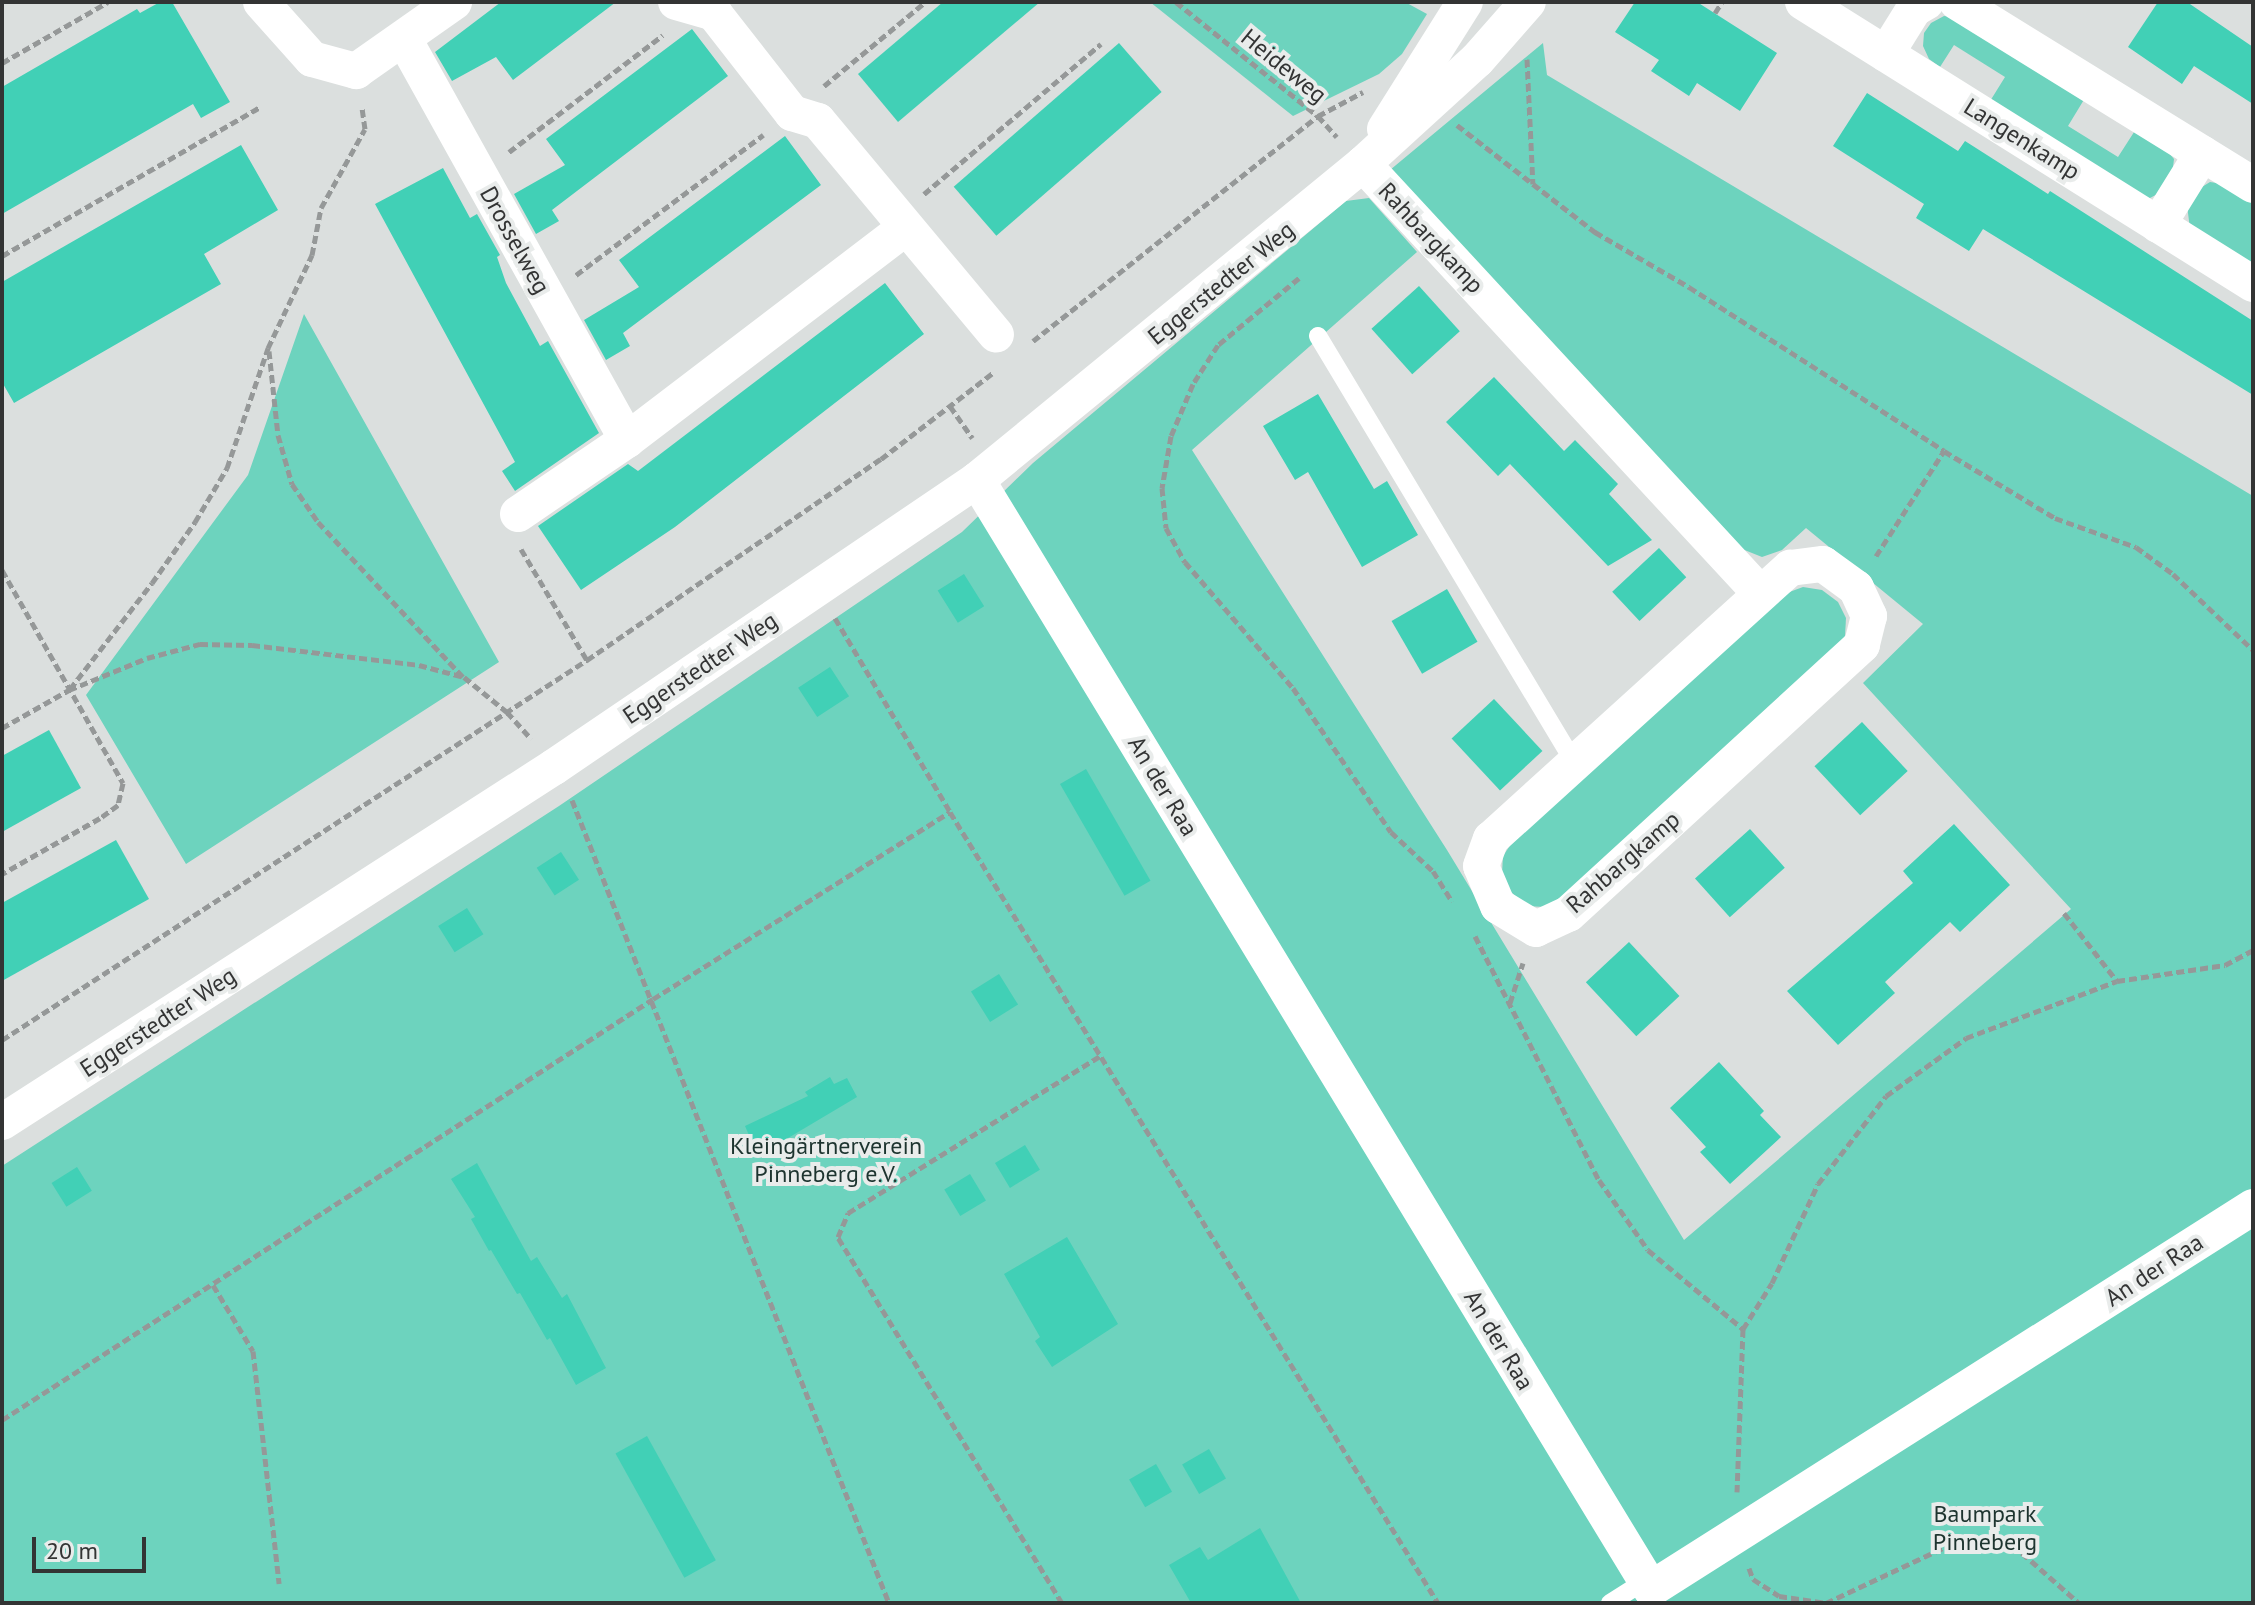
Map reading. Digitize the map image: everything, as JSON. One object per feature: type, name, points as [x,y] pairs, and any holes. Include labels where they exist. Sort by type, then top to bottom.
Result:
[{"type":"street","points":[[261,2],[312,59],[356,71],[454,2]]},
{"type":"street","name":"Eggerstedter Weg","points":[[1363,164],[1465,2]]},
{"type":"street","name":"Eggerstedter Weg","points":[[2,1122],[554,767],[977,480],[1363,164],[1477,60],[1528,2]]},
{"type":"street","name":"Langenkamp","points":[[1803,2],[2253,284]]},
{"type":"street","points":[[1886,54],[1914,9],[1926,2]]},
{"type":"street","points":[[1957,2],[2253,185]]},
{"type":"street","points":[[687,5],[714,13],[792,113],[818,121],[1007,350]]},
{"type":"street","name":"Drosselweg","points":[[404,39],[627,440]]},
{"type":"street","points":[[2158,225],[2202,154]]},
{"type":"street","name":"Rahbargkamp","points":[[1363,164],[1760,593]]},
{"type":"street","points":[[518,514],[627,440],[901,223]]},
{"type":"street","name":"An der Raa","points":[[977,480],[1651,1589],[2253,1207]]},
{"type":"street","name":"Rahbargkamp","points":[[1823,564],[1856,588],[1869,616],[1862,645],[1568,914],[1536,929],[1498,906],[1481,866],[1491,839],[1760,593],[1790,568],[1823,564]]},
{"type":"lane","points":[[1318,336],[1575,763]]},
{"type":"lane","points":[[1610,1603],[1645,1581]]},
{"type":"path","points":[[2,63],[108,2]]},
{"type":"path","points":[[547,297],[792,113],[925,2]]},
{"type":"path","name":"Heideweg","points":[[1176,2],[1318,116],[1363,164]]},
{"type":"path","points":[[1715,13],[1722,2]]},
{"type":"path","points":[[479,174],[687,5]]},
{"type":"path","points":[[901,223],[1101,44]]},
{"type":"path","points":[[1527,54],[1533,186]]},
{"type":"path","points":[[69,690],[195,522],[227,468],[268,348],[312,255],[321,208],[365,129],[356,71]]},
{"type":"path","points":[[2,1040],[587,660],[881,459],[1007,350],[1318,116],[1369,88]]},
{"type":"path","points":[[2,256],[260,107]]},
{"type":"path","points":[[1454,124],[1595,232],[1689,287],[1944,451],[2055,518],[2136,547],[2173,574],[2253,650]]},
{"type":"path","points":[[1299,278],[1218,345],[1193,384],[1171,436],[1162,488],[1166,528],[1185,562],[1293,688],[1391,832],[1433,871],[1458,909]]},
{"type":"path","points":[[268,348],[278,435],[292,484],[349,556],[464,677],[507,712],[554,767],[573,803],[889,1603]]},
{"type":"path","points":[[1856,588],[1944,451]]},
{"type":"path","points":[[518,514],[515,537],[587,660]]},
{"type":"path","points":[[2,570],[5,581],[123,783],[118,805],[2,874]]},
{"type":"path","points":[[816,590],[843,628],[950,812],[1438,1603]]},
{"type":"path","points":[[2,728],[69,690],[147,658],[200,644],[252,645],[419,665],[464,677]]},
{"type":"path","points":[[2,1420],[653,999],[950,812]]},
{"type":"path","points":[[2064,913],[2117,981]]},
{"type":"path","points":[[1475,935],[1599,1180],[1648,1250],[1743,1329]]},
{"type":"path","points":[[2079,1603],[2013,1545],[1960,1540],[1826,1603],[1779,1596],[1753,1579],[1736,1537],[1743,1329],[1772,1283],[1818,1184],[1886,1096],[1966,1038],[2117,981],[2225,965],[2253,950]]},
{"type":"path","points":[[1062,1603],[838,1237],[848,1213],[1102,1055]]},
{"type":"path","points":[[213,1285],[253,1351],[279,1584]]},
{"type":"green space","points":[[1150,2],[1405,2],[1427,14],[1402,54],[1379,74],[1293,116]]},
{"type":"green space","points":[[1944,16],[1958,18],[2085,98],[2068,126],[2118,157],[2136,129],[2163,146],[2174,159],[2172,176],[2163,191],[2150,198],[2134,197],[1987,106],[2005,77],[1954,45],[1940,67],[1929,59],[1923,46],[1924,33],[1931,23]]},
{"type":"green space","points":[[1543,43],[1547,75],[2253,496],[2253,1603],[2,1603],[2,1166],[559,806],[962,532],[1033,463],[1346,201],[1369,198],[1417,252],[1192,450],[1447,850],[1684,1240],[2071,909],[1863,683],[1923,624],[1806,528],[1782,550],[1762,557],[1742,549],[1390,170]]},
{"type":"green space","points":[[2210,182],[2223,184],[2253,203],[2253,269],[2190,229],[2187,205],[2197,190]]},
{"type":"green space","points":[[304,314],[499,662],[186,864],[86,695],[248,475]]},
{"type":"green space","points":[[1803,587],[1822,590],[1838,602],[1846,618],[1845,636],[1834,653],[1565,899],[1545,907],[1525,906],[1510,891],[1502,873],[1503,856],[1515,838],[1784,594]]},
{"type":"building","points":[[160,2],[172,2],[230,102],[201,118],[193,104],[2,214],[2,87],[137,9],[140,13]]},
{"type":"building","points":[[501,2],[616,2],[513,80],[496,57],[452,81],[435,52]]},
{"type":"building","points":[[943,2],[1040,2],[898,122],[858,74]]},
{"type":"building","points":[[1635,2],[1697,2],[1777,53],[1740,111],[1697,83],[1689,96],[1651,71],[1659,60],[1615,32]]},
{"type":"building","points":[[2158,2],[2187,2],[2253,47],[2253,104],[2194,66],[2182,84],[2128,47]]},
{"type":"building","points":[[692,29],[728,76],[552,210],[559,221],[536,234],[514,194],[565,165],[546,139]]},
{"type":"building","points":[[1119,43],[1162,92],[996,236],[954,187]]},
{"type":"building","points":[[1867,93],[1958,151],[1965,141],[2048,194],[2050,191],[2253,321],[2253,395],[1983,229],[1969,251],[1916,218],[1924,204],[1833,146]]},
{"type":"building","points":[[785,136],[821,185],[623,333],[630,346],[606,360],[584,320],[639,287],[619,260]]},
{"type":"building","points":[[241,145],[278,210],[204,254],[221,284],[14,403],[2,382],[2,282]]},
{"type":"building","points":[[443,168],[470,218],[477,214],[500,255],[497,257],[506,283],[540,346],[548,341],[599,433],[515,491],[502,471],[515,462],[375,204]]},
{"type":"building","points":[[885,283],[924,334],[675,527],[581,590],[538,526],[628,464],[638,471]]},
{"type":"building","points":[[1419,286],[1460,331],[1412,374],[1371,329]]},
{"type":"building","points":[[1494,377],[1564,451],[1575,440],[1618,484],[1609,494],[1652,540],[1608,566],[1510,464],[1498,476],[1446,422]]},
{"type":"building","points":[[1318,394],[1374,489],[1387,481],[1418,535],[1362,567],[1308,472],[1295,480],[1263,426]]},
{"type":"building","points":[[1659,548],[1686,577],[1639,621],[1612,592]]},
{"type":"building","points":[[964,574],[984,606],[958,623],[938,590]]},
{"type":"building","points":[[1447,589],[1478,642],[1422,674],[1392,621]]},
{"type":"building","points":[[830,667],[849,696],[817,717],[798,688]]},
{"type":"building","points":[[1494,699],[1542,751],[1500,790],[1452,739]]},
{"type":"building","points":[[1862,722],[1908,771],[1860,815],[1814,766]]},
{"type":"building","points":[[49,730],[81,788],[2,832],[2,756]]},
{"type":"building","points":[[1086,769],[1150,881],[1125,896],[1060,784]]},
{"type":"building","points":[[1954,824],[2010,885],[1960,932],[1950,922],[1885,982],[1895,993],[1838,1045],[1787,991],[1913,883],[1903,871]]},
{"type":"building","points":[[1750,829],[1785,868],[1730,917],[1695,879]]},
{"type":"building","points":[[116,840],[149,899],[2,981],[2,903]]},
{"type":"building","points":[[561,852],[579,880],[555,895],[537,868]]},
{"type":"building","points":[[467,908],[483,934],[455,952],[438,926]]},
{"type":"building","points":[[1629,942],[1679,996],[1636,1036],[1586,982]]},
{"type":"building","points":[[999,974],[1018,1005],[990,1022],[971,991]]},
{"type":"building","points":[[1719,1062],[1764,1111],[1760,1115],[1781,1137],[1730,1184],[1700,1152],[1706,1147],[1670,1108]]},
{"type":"building","points":[[830,1077],[834,1084],[847,1078],[857,1097],[758,1156],[745,1126],[808,1096],[805,1092]]},
{"type":"building","points":[[1025,1145],[1040,1170],[1010,1188],[995,1163]]},
{"type":"building","points":[[477,1163],[531,1261],[537,1257],[562,1298],[567,1294],[606,1368],[576,1385],[550,1338],[547,1340],[520,1293],[517,1294],[489,1251],[471,1219],[475,1217],[451,1179]]},
{"type":"building","points":[[77,1167],[92,1191],[66,1207],[52,1183]]},
{"type":"building","points":[[970,1174],[986,1201],[960,1216],[944,1189]]},
{"type":"building","points":[[1067,1237],[1118,1324],[1052,1367],[1035,1341],[1040,1337],[1004,1274]]},
{"type":"building","points":[[647,1436],[716,1560],[684,1578],[616,1453]]},
{"type":"building","points":[[1209,1449],[1226,1478],[1199,1494],[1182,1464]]},
{"type":"building","points":[[1156,1464],[1172,1492],[1145,1507],[1129,1480]]},
{"type":"building","points":[[1260,1528],[1301,1603],[1191,1603],[1169,1565],[1200,1547],[1208,1560]]},
{"type":"park label","name":"Kleingärtnerverein Pinneberg e.V.","points":[[826,1160]]},
{"type":"park label","name":"Baumpark Pinneberg","points":[[1985,1528]]}]
